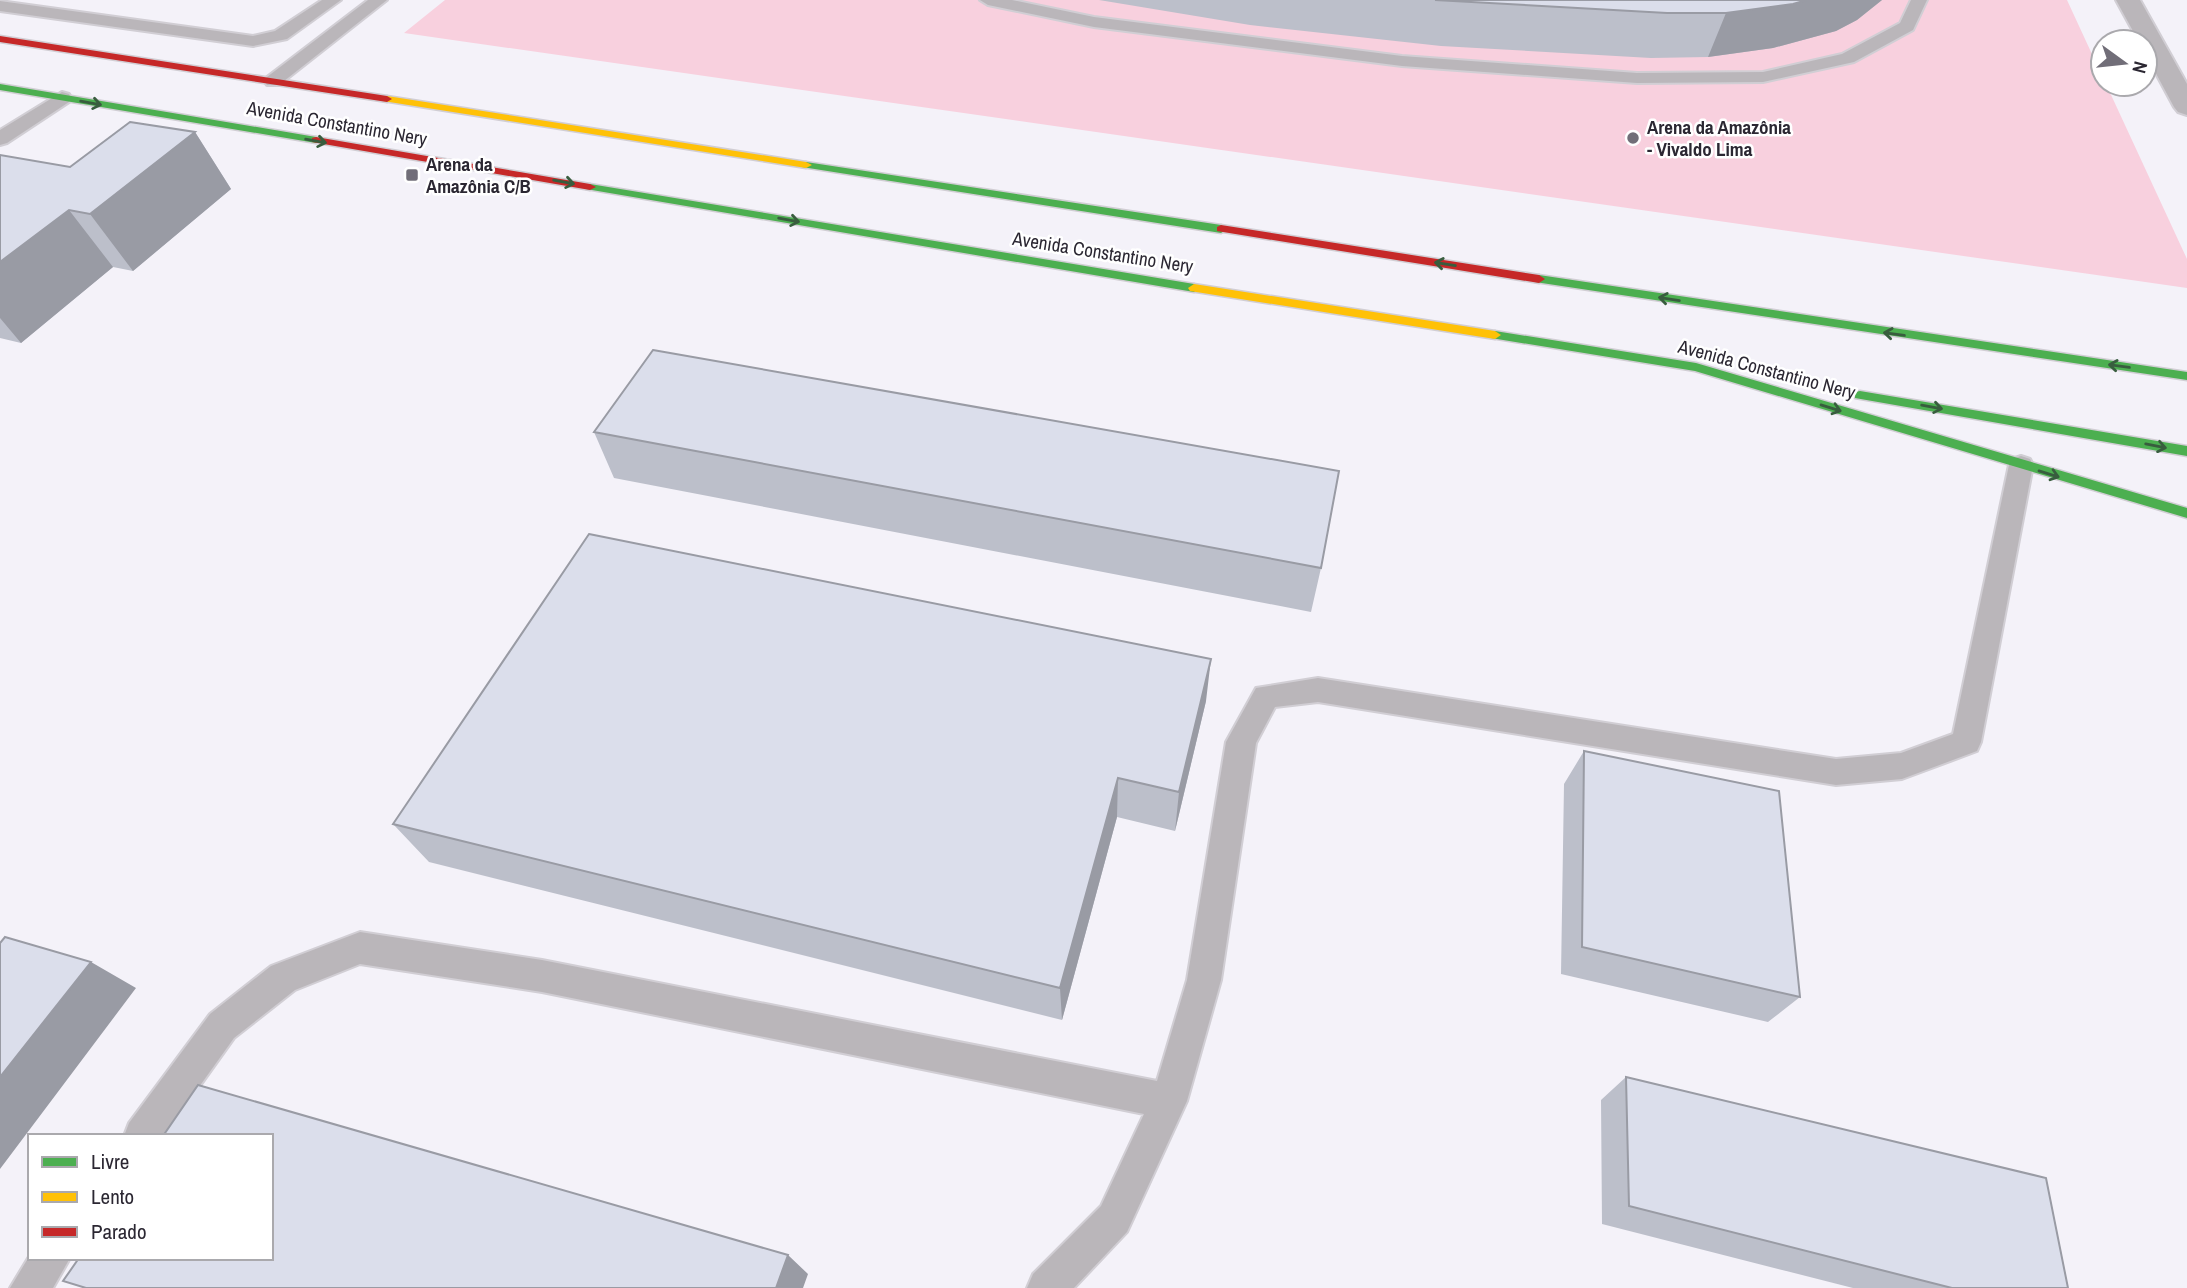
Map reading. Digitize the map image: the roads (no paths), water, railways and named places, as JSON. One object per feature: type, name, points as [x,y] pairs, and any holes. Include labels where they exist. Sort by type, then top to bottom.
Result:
[{"type":"highway","name":"Avenida Constantino Nery","points":[[0,39],[1853,328],[2187,376]]},
{"type":"highway","name":"Avenida Constantino Nery","points":[[4,91],[62,98],[1052,265],[1696,368],[2187,513]]},
{"type":"highway","points":[[1696,368],[2187,452]]},
{"type":"street","points":[[2128,0],[2187,107]]},
{"type":"lane","points":[[80,0],[237,22]]},
{"type":"lane","points":[[0,6],[253,41],[281,35],[333,0]]},
{"type":"lane","points":[[273,82],[379,0]]},
{"type":"lane","points":[[988,0],[1094,22],[1402,61],[1637,78],[1763,77],[1848,58],[1907,26],[1919,0]]},
{"type":"lane","points":[[0,139],[62,98]]},
{"type":"lane","points":[[1048,1288],[1114,1219],[1169,1101],[1204,980],[1241,742],[1266,696],[1318,690],[1836,772],[1902,766],[1966,742],[2021,465]]},
{"type":"lane","points":[[143,1134],[222,1026],[283,978],[360,948],[542,976],[1169,1101]]},
{"type":"lane","points":[[30,1288],[50,1260]]},
{"type":"place","name":"Arena da Amazônia - Vivaldo Lima","points":[[1633,138]]},
{"type":"place","name":"Arena da Amazônia C/B","points":[[412,175]]}]
